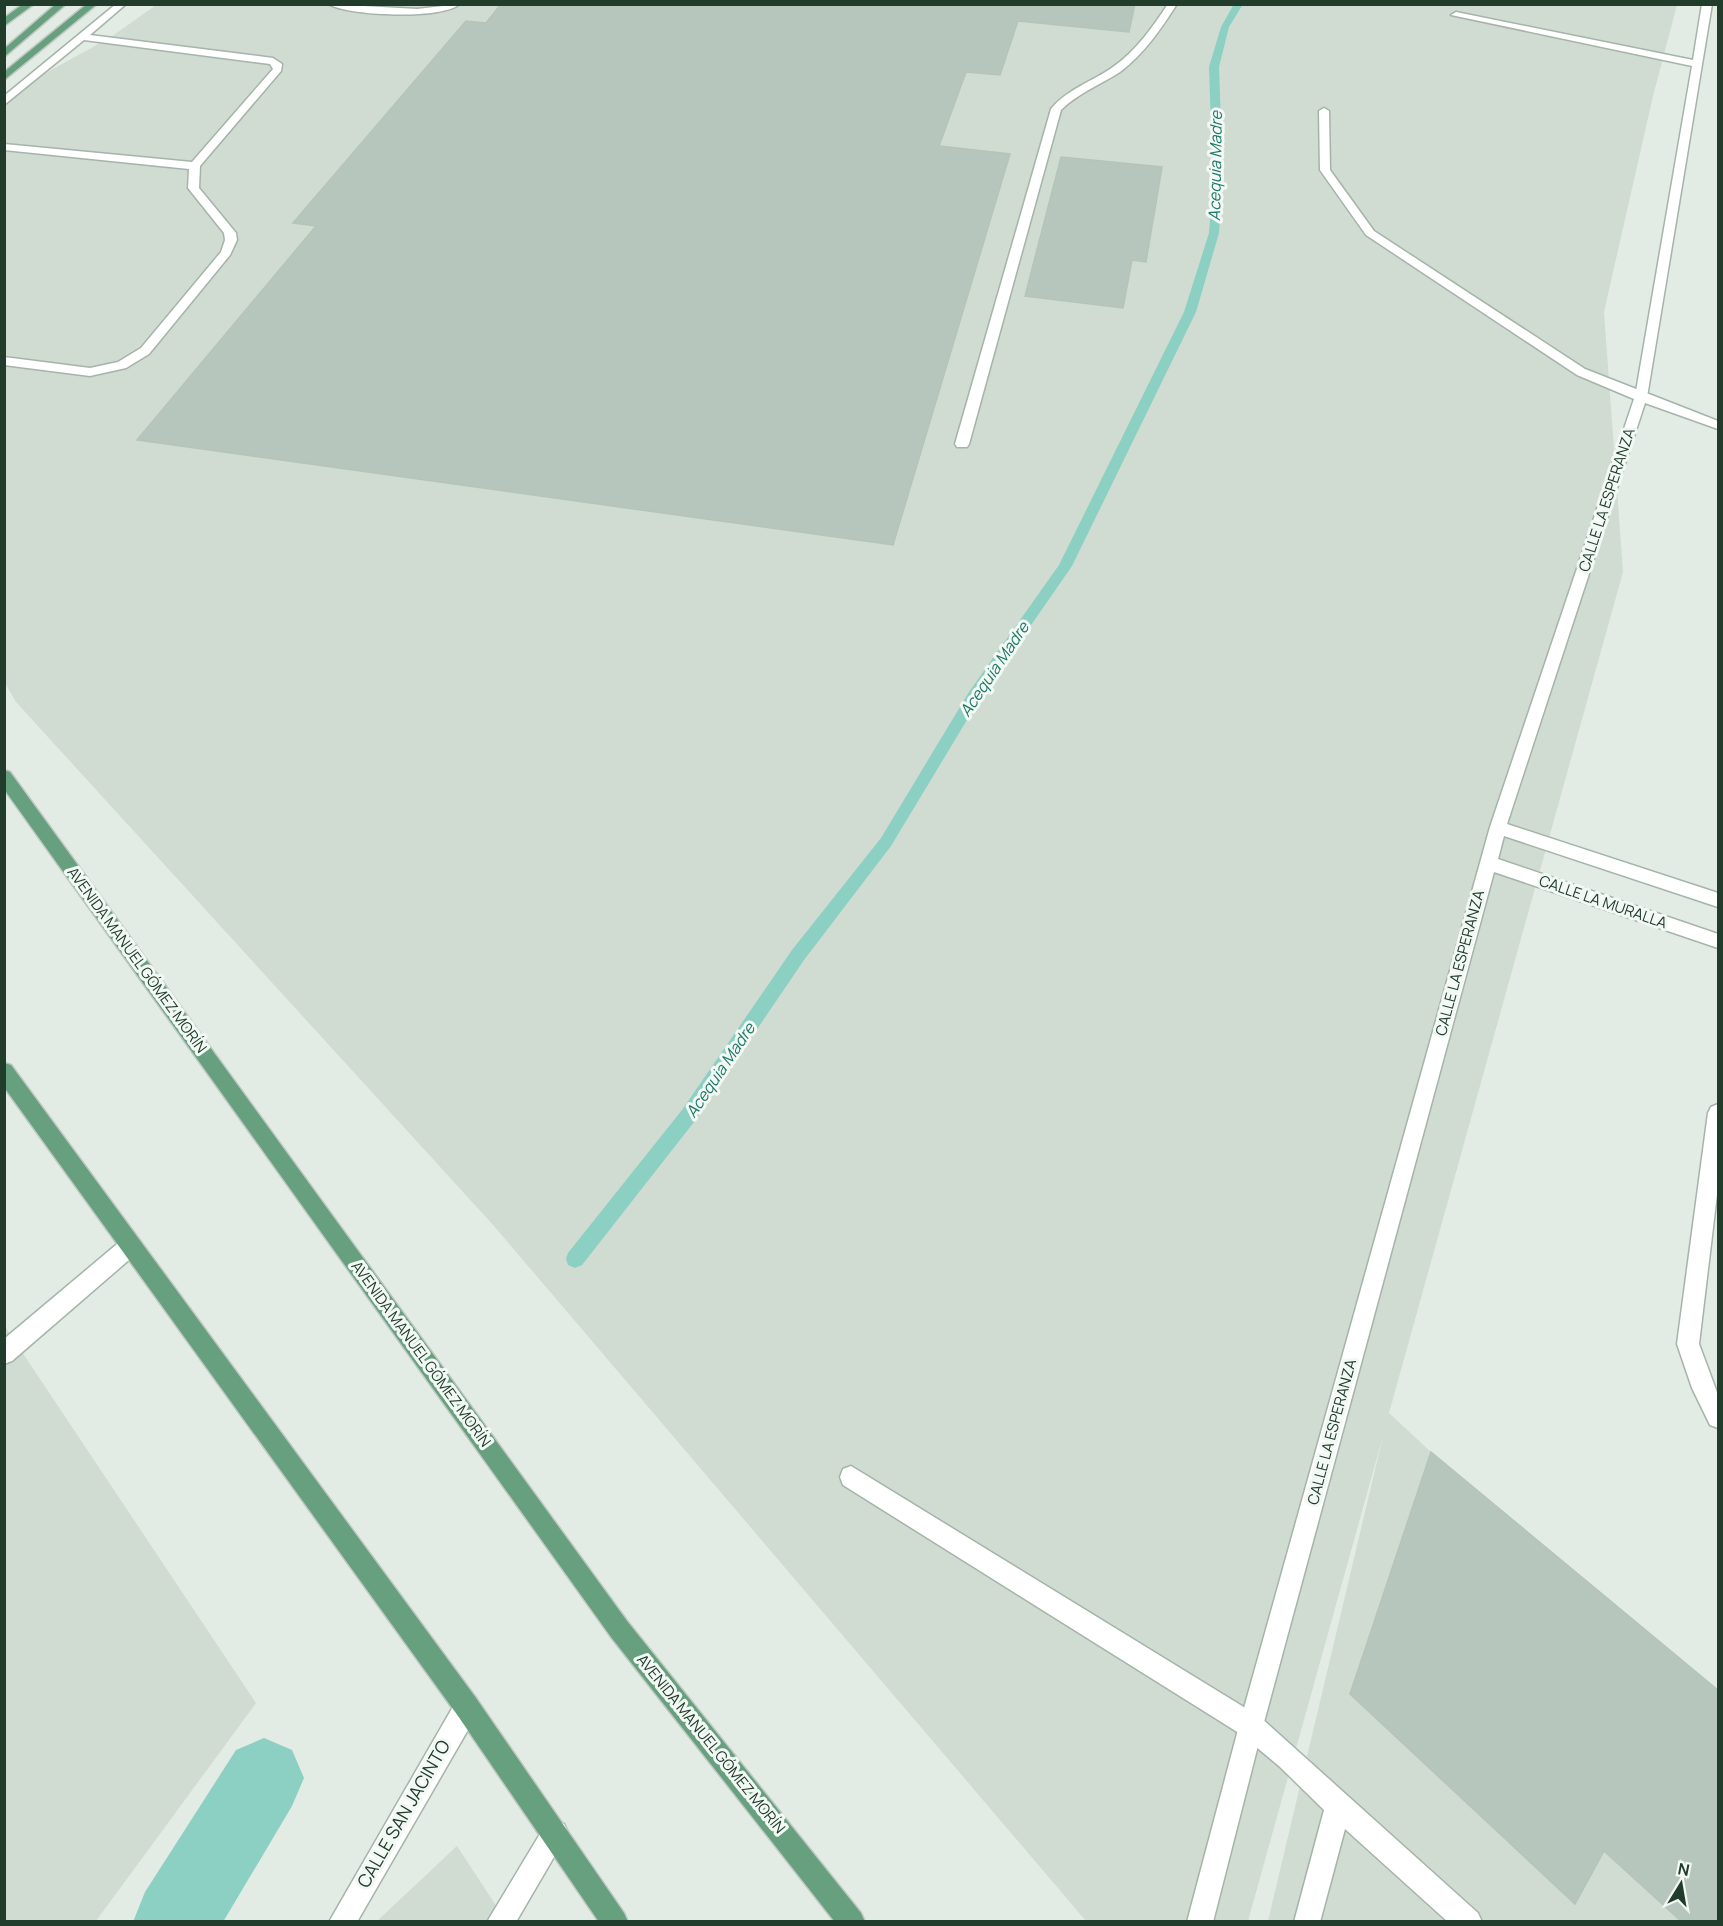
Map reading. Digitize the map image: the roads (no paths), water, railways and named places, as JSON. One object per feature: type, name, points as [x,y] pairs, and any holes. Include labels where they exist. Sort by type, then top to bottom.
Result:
[{"type":"main road","points":[[4,23],[30,4]]},
{"type":"main road","points":[[4,54],[62,4]]},
{"type":"main road","points":[[4,77],[93,4]]},
{"type":"main road","name":"AVENIDA MANUEL GÓMEZ MORÍN","points":[[4,776],[619,1629],[852,1922]]},
{"type":"main road","points":[[4,1071],[467,1707],[615,1922]]},
{"type":"street","points":[[4,102],[122,4]]},
{"type":"street","points":[[332,4],[428,13],[446,11],[456,4]]},
{"type":"street","points":[[962,444],[1056,109],[1076,91],[1126,62],[1153,34],[1173,4]]},
{"type":"street","name":"CALLE LA ESPERANZA","points":[[1200,1922],[1251,1726],[1498,827],[1641,397],[1707,4]]},
{"type":"street","points":[[1456,15],[1697,64]]},
{"type":"street","points":[[4,361],[90,372],[122,365],[145,351],[226,253],[231,240],[230,233],[193,188],[195,166],[278,69],[277,64],[82,37]]},
{"type":"street","points":[[1324,111],[1325,170],[1370,233],[1581,372],[1641,397],[1719,424]]},
{"type":"street","points":[[4,147],[195,166]]},
{"type":"street","points":[[1498,827],[1719,900]]},
{"type":"street","name":"CALLE LA MURALLA","points":[[1488,863],[1719,941]]},
{"type":"street","points":[[1719,1113],[1688,1344],[1703,1389],[1719,1417]]},
{"type":"street","points":[[4,1353],[130,1246]]},
{"type":"street","points":[[851,1477],[1251,1726],[1469,1922]]},
{"type":"street","name":"CALLE SAN JACINTO","points":[[342,1922],[467,1707]]},
{"type":"street","points":[[1307,1922],[1338,1806]]},
{"type":"street","points":[[500,1922],[555,1833]]},
{"type":"waterway","name":"Acequia Madre","points":[[575,1259],[688,1116],[798,955],[886,842],[974,696],[1065,566],[1190,312],[1214,233],[1218,183],[1214,67],[1225,27],[1239,4]]},
{"type":"waterway","name":"Acequia Madre","points":[[175,1922],[264,1778]]}]
